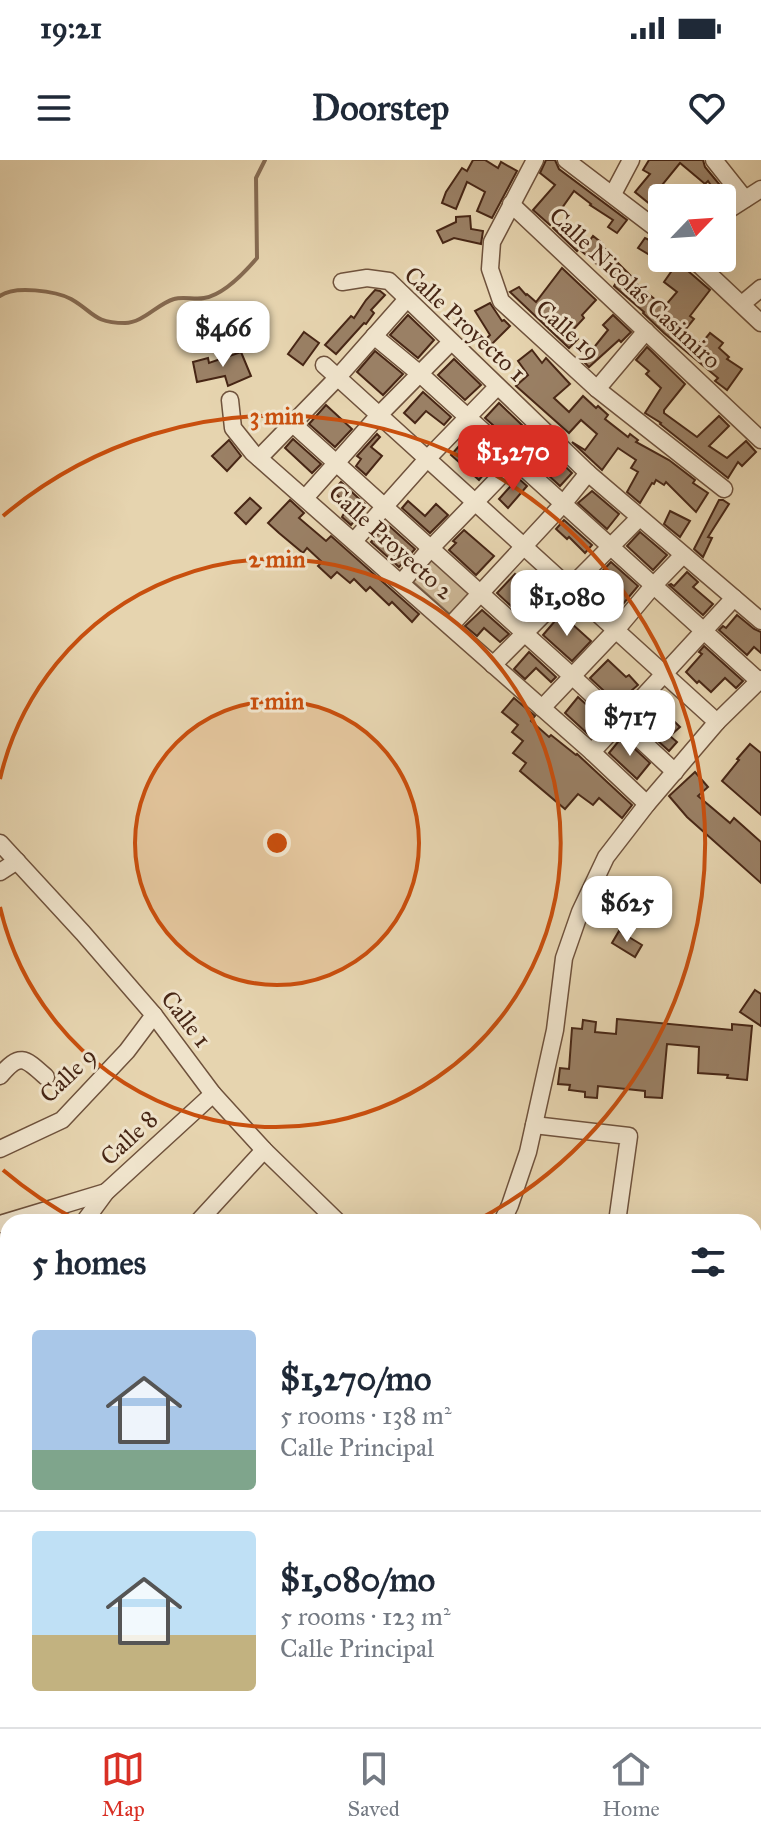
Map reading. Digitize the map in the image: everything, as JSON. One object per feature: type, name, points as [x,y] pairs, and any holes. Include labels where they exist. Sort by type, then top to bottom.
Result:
[{"type":"street","name":"Calle 19","points":[[535,160],[492,242],[490,269],[501,301],[597,389],[724,489]]},
{"type":"street","points":[[566,160],[648,222]]},
{"type":"street","points":[[613,194],[631,160]]},
{"type":"street","points":[[714,160],[745,199]]},
{"type":"street","points":[[736,205],[761,189]]},
{"type":"street","name":"Calle Nicolás Casimiro","points":[[511,204],[761,440]]},
{"type":"street","points":[[707,272],[761,323]]},
{"type":"street","name":"Calle Proyecto 1","points":[[342,282],[367,278],[389,281],[588,473],[761,621]]},
{"type":"street","points":[[742,304],[761,288]]},
{"type":"street","points":[[259,458],[338,377],[407,299]]},
{"type":"street","points":[[597,389],[646,331]]},
{"type":"street","points":[[374,336],[760,680],[717,722],[606,857],[580,912],[564,958],[555,1030],[528,1152],[506,1214]]},
{"type":"street","points":[[305,498],[379,415],[451,342]]},
{"type":"street","points":[[324,365],[717,722]]},
{"type":"street","points":[[354,541],[497,387]]},
{"type":"street","name":"Calle Proyecto 2","points":[[230,400],[233,428],[259,458],[647,804]]},
{"type":"street","points":[[293,424],[675,772]]},
{"type":"street","points":[[401,583],[544,431]]},
{"type":"street","points":[[450,626],[588,473]]},
{"type":"street","points":[[493,665],[639,518]]},
{"type":"street","points":[[542,708],[683,555]]},
{"type":"street","points":[[592,752],[734,598]]},
{"type":"street","name":"Calle 1","points":[[0,843],[154,1015],[213,1094],[264,1150],[330,1214]]},
{"type":"street","points":[[0,872],[17,861]]},
{"type":"street","name":"Calle 9","points":[[0,1149],[62,1120],[127,1051],[154,1015]]},
{"type":"street","points":[[0,1076],[15,1060],[22,1058],[46,1077]]},
{"type":"street","name":"Calle 8","points":[[90,1214],[106,1192],[213,1094]]},
{"type":"street","points":[[534,1125],[629,1136],[618,1214]]},
{"type":"street","points":[[205,1214],[264,1150]]},
{"type":"street","points":[[33,1214],[106,1192]]},
{"type":"shaded area","points":[[431,553],[474,592],[453,617],[410,579]]},
{"type":"building","points":[[473,160],[485,160],[498,168],[501,162],[517,171],[492,218],[477,211],[485,192],[467,182],[456,209],[442,203],[462,168],[467,171]]},
{"type":"building","points":[[546,160],[555,160],[559,169],[627,220],[617,233],[608,227],[613,220],[574,191],[550,225],[533,210],[555,185],[540,173]]},
{"type":"building","points":[[649,160],[703,160],[719,184],[708,181],[705,184],[680,163],[663,184],[648,184],[648,203],[635,192],[650,174],[643,170]]},
{"type":"building","points":[[470,216],[471,229],[483,231],[481,244],[454,238],[443,243],[437,231],[456,222],[456,217]]},
{"type":"building","points":[[556,225],[570,237],[575,232],[587,244],[593,236],[632,280],[664,307],[677,292],[664,282],[671,272],[689,272],[710,290],[690,316],[694,319],[685,330],[701,344],[710,333],[723,343],[719,348],[729,357],[727,359],[742,369],[727,390],[715,381],[718,378],[614,286],[619,278],[579,249],[577,251],[553,228]]},
{"type":"building","points":[[645,238],[648,239],[648,254],[638,248]]},
{"type":"building","points":[[562,268],[596,300],[571,332],[578,339],[569,348],[510,292],[519,287],[536,302]]},
{"type":"building","points":[[375,290],[385,295],[371,310],[374,313],[366,324],[336,354],[325,345],[351,316],[354,318]]},
{"type":"building","points":[[490,303],[502,321],[510,326],[490,346],[484,341],[490,335],[475,311]]},
{"type":"building","points":[[408,315],[434,340],[418,358],[390,335]]},
{"type":"building","points":[[613,315],[631,332],[589,367],[583,361],[608,330],[603,325]]},
{"type":"building","points":[[304,332],[319,343],[303,365],[288,354]]},
{"type":"building","points":[[647,347],[685,384],[664,413],[697,437],[719,416],[729,426],[709,446],[727,458],[746,441],[756,452],[742,466],[738,462],[728,478],[645,413],[661,388],[636,360]]},
{"type":"building","points":[[532,350],[542,363],[546,358],[570,384],[554,398],[569,412],[583,396],[608,415],[605,419],[628,437],[630,434],[638,440],[636,442],[669,460],[695,480],[693,483],[708,493],[696,512],[666,482],[664,485],[656,480],[640,503],[627,492],[638,472],[631,468],[636,460],[618,448],[602,470],[572,442],[585,450],[597,434],[581,420],[569,433],[516,386],[528,375],[518,361]]},
{"type":"building","points":[[375,351],[403,374],[383,395],[357,372]]},
{"type":"building","points":[[241,352],[251,376],[228,386],[225,376],[197,382],[193,362],[208,358],[209,363]]},
{"type":"building","points":[[454,359],[481,385],[465,400],[438,375]]},
{"type":"building","points":[[423,392],[451,417],[444,425],[426,411],[415,423],[404,413]]},
{"type":"building","points":[[499,403],[525,428],[514,444],[485,418]]},
{"type":"building","points":[[326,405],[352,429],[335,447],[309,424]]},
{"type":"building","points":[[377,434],[380,437],[371,447],[382,456],[366,475],[356,466],[361,459],[357,456]]},
{"type":"building","points":[[470,434],[497,458],[479,480],[451,455]]},
{"type":"building","points":[[293,439],[321,464],[312,473],[285,448]]},
{"type":"building","points":[[229,440],[241,456],[227,471],[212,456]]},
{"type":"building","points":[[546,448],[572,473],[560,486],[533,461]]},
{"type":"building","points":[[518,478],[527,486],[508,508],[499,499]]},
{"type":"building","points":[[341,482],[367,506],[351,525],[342,517],[348,506],[333,491]]},
{"type":"building","points":[[592,491],[619,514],[607,529],[578,503]]},
{"type":"building","points":[[250,498],[261,508],[246,524],[235,513]]},
{"type":"building","points":[[290,500],[304,513],[299,518],[326,541],[331,536],[419,614],[412,622],[392,602],[389,605],[370,587],[366,591],[354,579],[350,583],[337,572],[331,578],[318,566],[322,562],[307,548],[303,553],[268,523]]},
{"type":"building","points":[[719,500],[729,504],[708,537],[712,538],[703,557],[694,549]]},
{"type":"building","points":[[408,501],[425,516],[436,504],[448,515],[430,533],[402,508]]},
{"type":"building","points":[[670,511],[690,521],[680,537],[664,524]]},
{"type":"building","points":[[564,520],[592,545],[585,553],[556,529]]},
{"type":"building","points":[[387,524],[415,549],[399,567],[371,542]]},
{"type":"building","points":[[464,530],[494,556],[476,575],[449,550]]},
{"type":"building","points":[[640,532],[667,555],[653,570],[627,546]]},
{"type":"building","points":[[611,562],[638,586],[618,610],[591,583]]},
{"type":"building","points":[[687,572],[698,582],[693,587],[713,604],[703,615],[669,585],[674,586]]},
{"type":"building","points":[[515,574],[541,599],[524,618],[497,593]]},
{"type":"building","points":[[482,610],[509,634],[500,642],[484,628],[477,636],[465,626]]},
{"type":"building","points":[[561,614],[591,641],[572,661],[543,635]]},
{"type":"building","points":[[737,615],[761,632],[761,653],[754,647],[747,655],[719,630],[723,626],[726,628]]},
{"type":"building","points":[[704,646],[743,681],[736,688],[725,678],[711,692],[686,672],[702,654],[699,652]]},
{"type":"building","points":[[529,652],[556,677],[551,682],[536,668],[525,679],[514,669]]},
{"type":"building","points":[[608,660],[638,685],[617,703],[590,678]]},
{"type":"building","points":[[578,697],[602,719],[589,735],[565,713]]},
{"type":"building","points":[[514,698],[535,716],[531,721],[549,737],[551,735],[577,754],[632,805],[622,818],[599,798],[593,805],[578,794],[565,809],[520,771],[526,763],[513,753],[523,741],[512,732],[518,725],[502,712]]},
{"type":"building","points":[[654,702],[680,727],[670,736],[677,742],[669,751],[636,721]]},
{"type":"building","points":[[622,737],[650,763],[637,779],[609,753]]},
{"type":"building","points":[[750,744],[761,753],[761,815],[722,781]]},
{"type":"building","points":[[695,772],[708,787],[698,796],[730,823],[734,818],[761,842],[761,883],[687,817],[669,796]]},
{"type":"building","points":[[619,931],[642,945],[635,957],[612,943]]},
{"type":"building","points":[[755,990],[761,994],[761,1026],[740,1012]]},
{"type":"building","points":[[617,1019],[732,1030],[732,1024],[752,1026],[747,1080],[698,1073],[699,1047],[667,1044],[662,1098],[645,1097],[645,1091],[598,1086],[597,1098],[585,1097],[585,1092],[569,1090],[570,1085],[558,1084],[560,1068],[569,1069],[572,1028],[582,1029],[583,1020],[596,1022],[595,1032],[616,1034]]},
{"type":"waterway","points":[[0,296],[25,290],[56,294],[71,299],[100,319],[114,323],[138,320],[174,299],[212,296],[234,282],[257,258],[256,178],[265,160]]}]
